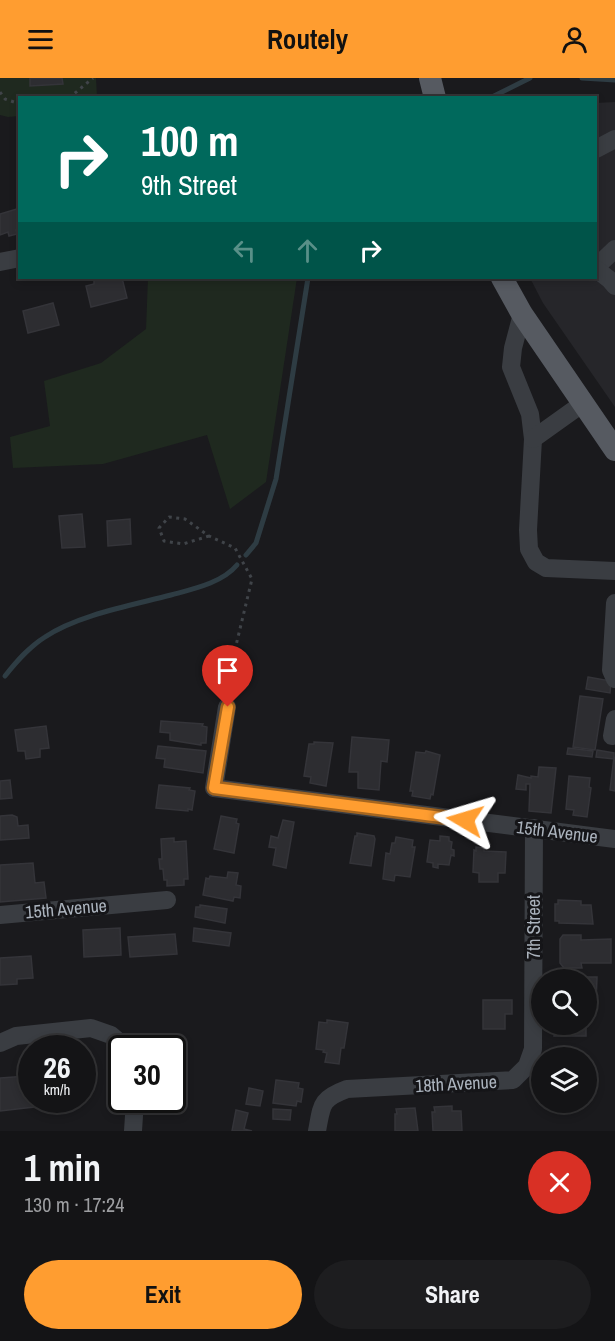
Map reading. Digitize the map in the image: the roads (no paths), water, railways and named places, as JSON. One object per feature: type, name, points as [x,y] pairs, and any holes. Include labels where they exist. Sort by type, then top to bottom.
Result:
[{"type":"main road","points":[[430,78],[434,96]]},
{"type":"main road","points":[[503,279],[522,314],[615,450]]},
{"type":"street","points":[[597,148],[615,139]]},
{"type":"street","points":[[597,267],[615,249]]},
{"type":"street","points":[[0,262],[18,258]]},
{"type":"street","points":[[597,269],[615,286]]},
{"type":"street","points":[[522,314],[513,348],[511,367],[530,414],[533,439],[529,549],[536,562],[546,567],[615,571]]},
{"type":"street","points":[[533,439],[582,404]]},
{"type":"street","points":[[615,603],[610,670],[615,679]]},
{"type":"street","name":"15th Avenue","points":[[228,707],[214,788],[615,839]]},
{"type":"street","name":"7th Street","points":[[533,969],[534,828]]},
{"type":"street","name":"15th Avenue","points":[[0,915],[168,900]]},
{"type":"street","points":[[0,1043],[16,1036],[92,1028],[111,1035]]},
{"type":"street","name":"18th Avenue","points":[[317,1131],[322,1106],[332,1095],[347,1089],[513,1080],[527,1066],[533,1049],[533,1035]]},
{"type":"street","points":[[133,1131],[134,1113]]},
{"type":"waterway","points":[[494,96],[530,78]]},
{"type":"waterway","points":[[582,78],[615,80]]},
{"type":"waterway","points":[[246,555],[256,543],[276,479],[308,279]]},
{"type":"waterway","points":[[5,676],[28,650],[58,629],[89,617],[207,584],[231,571],[237,565]]}]
